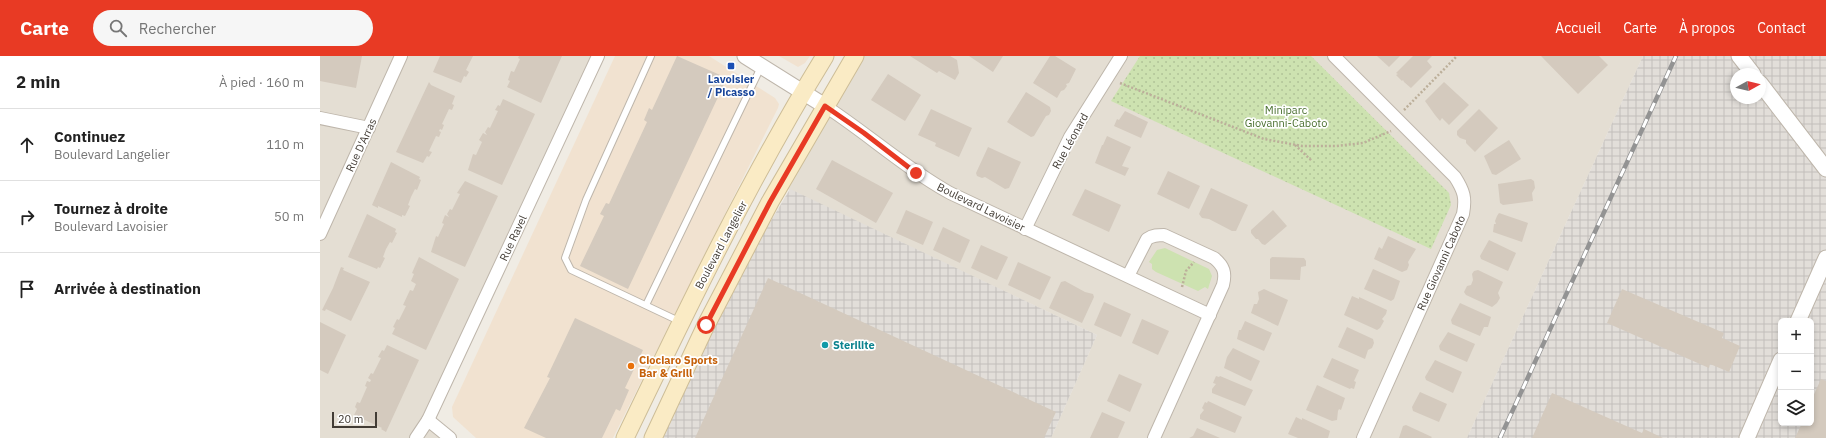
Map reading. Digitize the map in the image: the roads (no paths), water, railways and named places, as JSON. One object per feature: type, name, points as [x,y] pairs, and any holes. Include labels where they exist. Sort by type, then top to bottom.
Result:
[{"type":"main road","name":"Boulevard Langelier","points":[[625,438],[681,322],[734,220],[803,92],[825,56]]},
{"type":"main road","name":"Boulevard Langelier","points":[[653,438],[716,304],[770,202],[855,56]]},
{"type":"street","name":"Rue D'Arras","points":[[320,234],[401,56]]},
{"type":"street","name":"Rue Ravel","points":[[416,438],[428,420],[598,56]]},
{"type":"street","name":"Boulevard Lavoisier","points":[[745,56],[825,106],[927,180],[1025,229],[1210,315]]},
{"type":"street","name":"Rue Léonard","points":[[1025,229],[1065,146],[1121,56]]},
{"type":"street","name":"Rue Giovanni Caboto","points":[[1334,56],[1401,121],[1455,177],[1462,188],[1465,200],[1464,214],[1363,438]]},
{"type":"street","points":[[1739,56],[1748,68]]},
{"type":"street","points":[[1766,91],[1826,169]]},
{"type":"street","points":[[320,118],[369,128]]},
{"type":"street","points":[[1128,276],[1144,244],[1152,236],[1164,235],[1214,258],[1220,262],[1224,269],[1223,285],[1154,438]]},
{"type":"street","points":[[1799,318],[1826,258]]},
{"type":"street","points":[[1747,438],[1778,367]]},
{"type":"street","points":[[428,420],[450,438]]},
{"type":"lane","points":[[651,56],[586,200],[565,258],[571,270],[681,322]]},
{"type":"lane","points":[[646,305],[762,66]]},
{"type":"railway","points":[[1500,438],[1676,56]]},
{"type":"place","name":"Lavoisier / Picasso","points":[[731,66]]},
{"type":"place","name":"Sterilite","points":[[825,345]]},
{"type":"place","name":"Ciociaro Sports Bar & Grill","points":[[631,366]]},
{"type":"park label","name":"Miniparc Giovanni-Caboto","points":[[1286,116]]}]
